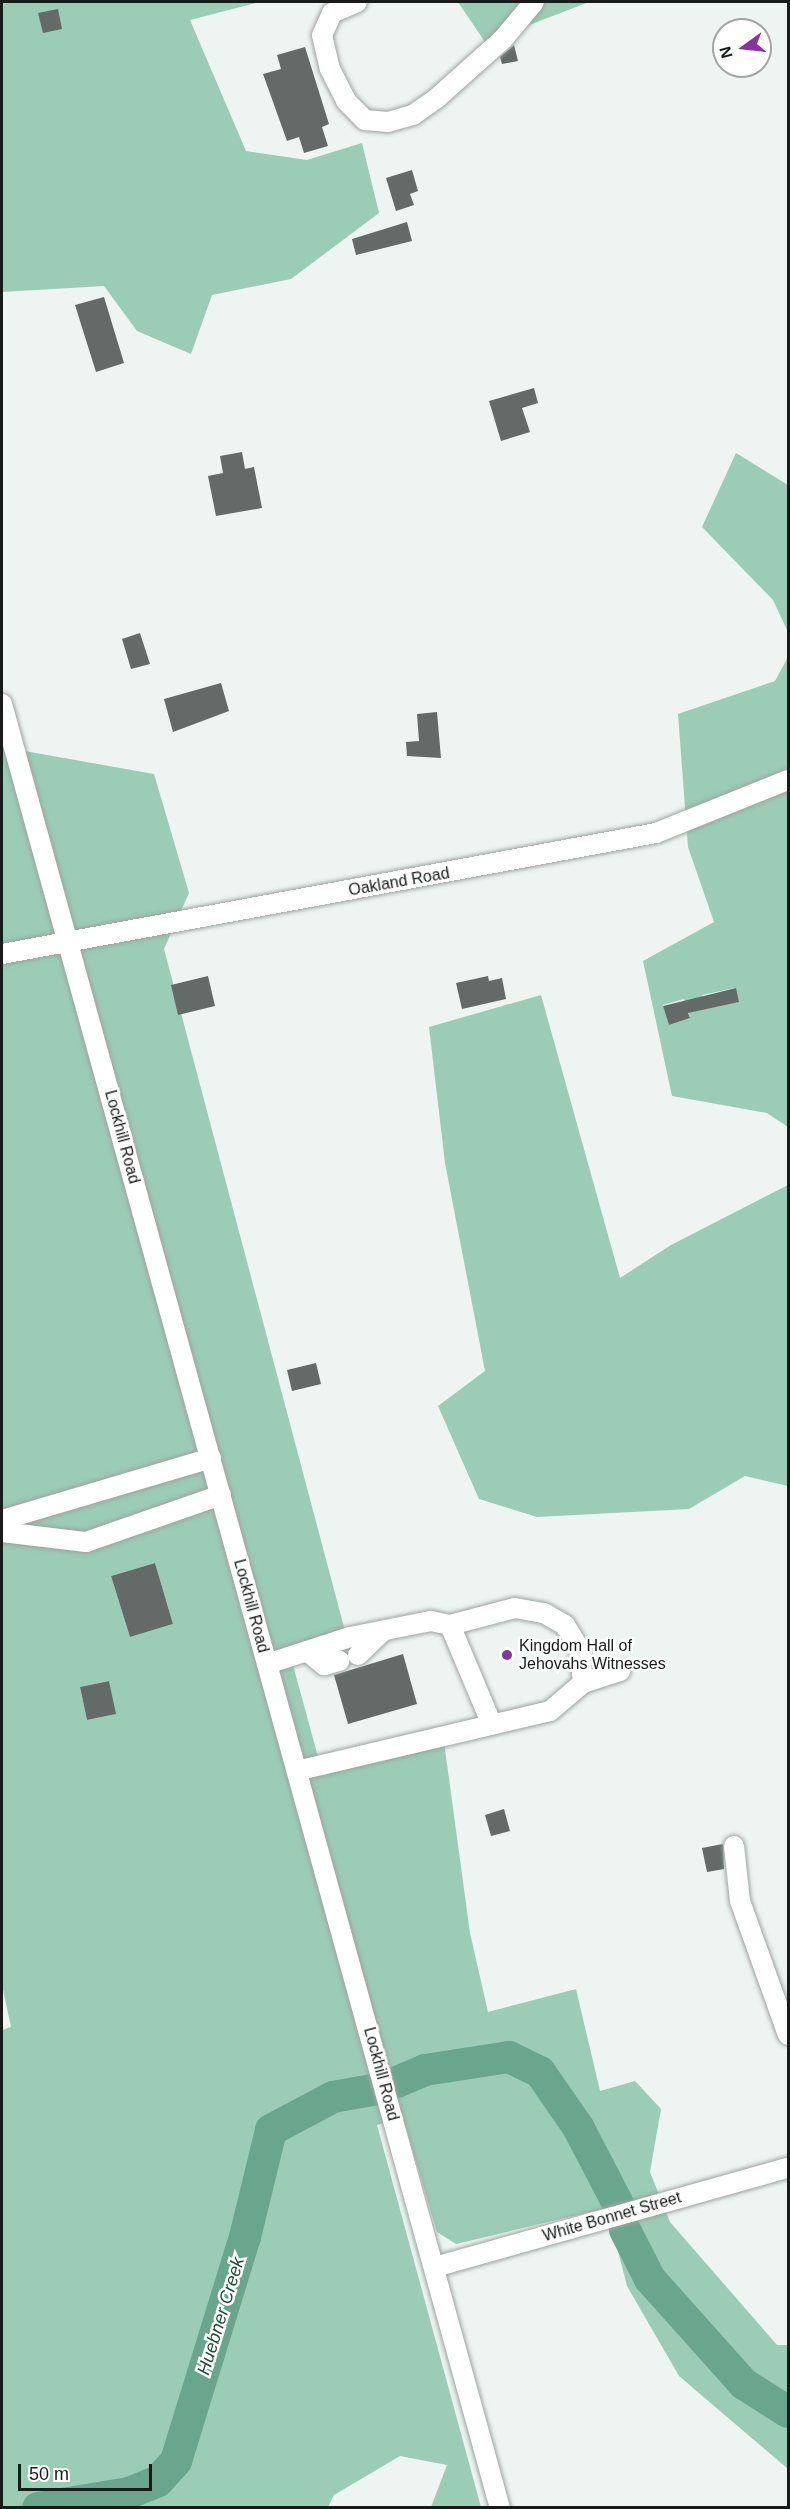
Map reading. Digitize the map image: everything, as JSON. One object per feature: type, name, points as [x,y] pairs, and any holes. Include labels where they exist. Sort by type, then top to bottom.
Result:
[{"type":"street","points":[[357,2],[332,13],[322,34],[330,69],[346,101],[365,120],[388,122],[413,115],[437,99],[503,39],[534,2]]},
{"type":"street","name":"Lockhill Road","points":[[2,704],[500,2508]]},
{"type":"street","name":"Oakland Road","points":[[2,954],[656,833],[789,780]]},
{"type":"street","points":[[2,1520],[210,1458]]},
{"type":"street","points":[[2,1532],[86,1542],[221,1495]]},
{"type":"street","points":[[267,1664],[383,1631],[431,1621],[450,1625],[514,1608],[544,1613],[565,1625],[580,1650],[583,1683]]},
{"type":"street","points":[[450,1625],[492,1725]]},
{"type":"street","points":[[308,1652],[324,1665],[349,1658],[383,1631]]},
{"type":"street","points":[[297,1771],[550,1710],[583,1683],[620,1671]]},
{"type":"street","points":[[734,1846],[740,1901],[789,2035]]},
{"type":"street","name":"White Bonnet Street","points":[[435,2267],[789,2168]]},
{"type":"green space","points":[[2,2],[260,2],[190,20],[246,151],[307,160],[362,143],[379,213],[291,279],[212,295],[191,354],[137,331],[104,286],[2,292]]},
{"type":"green space","points":[[458,2],[589,2],[485,42]]},
{"type":"green space","points":[[736,453],[788,485],[788,632],[773,600],[702,527]]},
{"type":"green space","points":[[788,657],[788,1127],[767,1113],[672,1096],[643,961],[714,922],[688,847],[678,714],[775,681]],"holes":[[[735,988],[738,1002],[705,1009],[702,995]],[[684,999],[690,1018],[669,1025],[663,1005]]]},
{"type":"green space","points":[[2,747],[154,774],[189,893],[164,949],[345,1631],[288,1647],[323,1775],[444,1742],[470,1933],[488,2012],[576,1989],[600,2091],[635,2081],[661,2109],[650,2172],[670,2222],[777,2345],[788,2345],[788,2469],[679,2376],[627,2286],[607,2208],[456,2244],[437,2232],[403,2118],[377,2125],[481,2507],[431,2507],[447,2465],[400,2456],[334,2495],[328,2507],[2,2507],[2,2030],[11,2027],[2,1985]],"holes":[[[155,1563],[173,1624],[130,1637],[111,1576]],[[109,1681],[115,1714],[87,1720],[80,1687]]]},
{"type":"green space","points":[[541,995],[620,1278],[671,1245],[788,1185],[788,1486],[745,1476],[689,1509],[537,1517],[479,1499],[438,1406],[485,1371],[445,1163],[429,1027]]},
{"type":"building","points":[[58,9],[62,29],[43,33],[38,13]]},
{"type":"building","points":[[514,45],[518,61],[502,64],[500,57]]},
{"type":"building","points":[[305,47],[329,124],[322,127],[328,146],[304,153],[299,137],[287,141],[263,74],[281,69],[277,55]]},
{"type":"building","points":[[412,170],[418,191],[410,194],[414,205],[396,211],[386,178]]},
{"type":"building","points":[[407,222],[412,241],[356,255],[352,239]]},
{"type":"building","points":[[104,297],[124,363],[96,372],[75,305]]},
{"type":"building","points":[[534,388],[538,403],[522,408],[530,432],[501,441],[489,401]]},
{"type":"building","points":[[242,452],[245,469],[254,467],[262,508],[216,516],[208,476],[223,473],[220,456]]},
{"type":"building","points":[[140,633],[150,664],[131,669],[122,639]]},
{"type":"building","points":[[221,683],[229,711],[173,732],[164,699]]},
{"type":"building","points":[[437,712],[441,758],[407,756],[406,742],[419,741],[417,714]]},
{"type":"building","points":[[208,976],[215,1006],[178,1015],[171,985]]},
{"type":"building","points":[[488,976],[489,981],[502,978],[506,999],[462,1009],[456,983]]},
{"type":"building","points":[[736,988],[739,1002],[688,1013],[690,1018],[669,1025],[663,1006]]},
{"type":"building","points":[[316,1363],[321,1384],[292,1391],[287,1370]]},
{"type":"building","points":[[155,1563],[173,1624],[130,1637],[111,1576]]},
{"type":"building","points":[[403,1654],[417,1704],[348,1724],[334,1675]]},
{"type":"building","points":[[109,1681],[116,1714],[87,1720],[80,1687]]},
{"type":"building","points":[[504,1809],[510,1831],[491,1836],[485,1815]]},
{"type":"building","points":[[723,1844],[724,1869],[707,1872],[702,1848]]},
{"type":"waterway","name":"Huebner Creek","points":[[397,2082],[425,2070],[509,2057],[540,2072],[578,2127],[618,2204]]},
{"type":"waterway","name":"Huebner Creek","points":[[38,2508],[129,2493],[158,2481],[176,2461],[245,2237],[271,2130],[333,2097],[372,2090]]},
{"type":"waterway","name":"Huebner Creek","points":[[625,2230],[650,2279],[744,2384],[788,2412]]},
{"type":"place","name":"Kingdom Hall of Jehovahs Witnesses","points":[[507,1655]]}]
